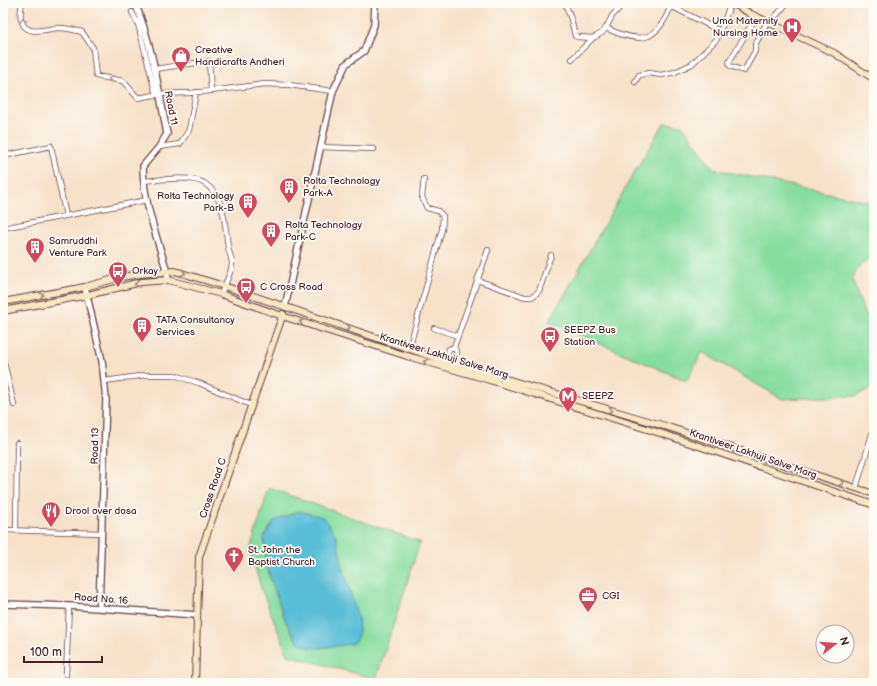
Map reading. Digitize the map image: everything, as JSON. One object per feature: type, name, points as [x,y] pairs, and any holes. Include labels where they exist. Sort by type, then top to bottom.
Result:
[{"type":"main road","points":[[732,3],[756,17],[834,53],[874,79]]},
{"type":"main road","name":"Krantiveer Lakhuji Salve Marg","points":[[3,302],[85,287],[121,277],[175,271],[224,286],[444,361],[665,426],[874,494]]},
{"type":"main road","name":"Krantiveer Lakhuji Salve Marg","points":[[3,311],[88,295],[141,282],[168,280],[221,294],[282,316],[407,356],[663,434],[874,505]]},
{"type":"main road","name":"Cross Road C","points":[[195,683],[199,557],[285,307]]},
{"type":"main road","points":[[663,434],[665,426]]},
{"type":"street","points":[[22,3],[21,19],[23,25],[27,29],[35,30],[59,28],[82,32],[93,48],[95,74],[97,77],[123,81],[139,98],[158,94],[196,92],[265,84],[289,85],[333,91]]},
{"type":"street","name":"Road 11","points":[[135,3],[155,69],[158,94],[167,134],[159,147],[143,166],[143,181],[168,280]]},
{"type":"street","points":[[285,307],[333,91],[346,64],[364,51],[374,25],[376,3]]},
{"type":"street","points":[[565,3],[576,36],[593,38]]},
{"type":"street","points":[[572,59],[593,38],[602,33],[612,16],[624,3]]},
{"type":"street","points":[[635,82],[639,75],[649,73],[661,75],[675,72],[692,64],[716,39],[732,3]]},
{"type":"street","points":[[756,17],[729,62],[730,66],[744,71],[755,51],[755,45],[769,22],[787,3]]},
{"type":"street","points":[[606,28],[622,35],[641,39],[652,35],[659,28],[671,5],[720,31]]},
{"type":"street","points":[[132,12],[137,22],[158,94]]},
{"type":"street","points":[[155,69],[209,61],[212,90]]},
{"type":"street","points":[[159,147],[180,144],[189,130],[196,92]]},
{"type":"street","points":[[3,156],[51,146],[66,216]]},
{"type":"street","points":[[320,147],[374,149]]},
{"type":"street","points":[[143,181],[181,178],[202,182],[212,189],[219,200],[232,263],[221,294]]},
{"type":"street","points":[[409,349],[443,222],[443,216],[438,211],[427,208],[422,197],[424,179]]},
{"type":"street","points":[[3,228],[147,200]]},
{"type":"street","points":[[444,361],[449,350],[454,347],[488,250]]},
{"type":"street","points":[[477,280],[525,297],[532,297],[539,290],[551,255]]},
{"type":"street","name":"Road 13","points":[[85,287],[102,361],[106,399],[99,608]]},
{"type":"street","points":[[434,328],[458,336]]},
{"type":"street","points":[[453,363],[457,353],[454,347]]},
{"type":"street","points":[[3,358],[14,405]]},
{"type":"street","points":[[105,381],[146,375],[174,375],[199,383],[251,405]]},
{"type":"street","points":[[856,488],[872,434]]},
{"type":"street","points":[[16,530],[17,442]]},
{"type":"street","points":[[3,530],[102,533]]},
{"type":"street","name":"Road No. 16","points":[[3,604],[69,606],[197,615]]},
{"type":"street","points":[[66,675],[69,606]]},
{"type":"green space","points":[[664,123],[682,125],[714,169],[874,203],[874,255],[860,265],[852,279],[864,313],[874,318],[874,387],[855,396],[782,399],[702,352],[687,381],[549,322]]},
{"type":"green space","points":[[269,488],[420,542],[376,679],[288,655],[261,588],[250,550]],"holes":[[[336,535],[342,565],[358,619],[359,632],[297,641],[286,622],[270,578],[266,559]]]},
{"type":"water","points":[[298,511],[323,517],[336,535],[342,565],[358,619],[359,632],[356,640],[351,644],[320,648],[308,647],[297,641],[286,622],[270,578],[266,559],[264,537],[274,521]]},
{"type":"place","name":"Uma Maternity Nursing Home","points":[[792,44]]},
{"type":"place","name":"Creative Handicrafts Andheri","points":[[181,73]]},
{"type":"place","name":"Rolta Technology Park-A","points":[[289,204]]},
{"type":"place","name":"Rolta Technology Park-B","points":[[248,219]]},
{"type":"place","name":"Rolta Technology Park-C","points":[[271,248]]},
{"type":"place","name":"Samruddhi Venture Park","points":[[35,264]]},
{"type":"place","name":"Orkay","points":[[118,288]]},
{"type":"place","name":"C Cross Road","points":[[246,304]]},
{"type":"place","name":"TATA Consultancy Services","points":[[142,343]]},
{"type":"place","name":"SEEPZ Bus Station","points":[[550,353]]},
{"type":"place","name":"SEEPZ","points":[[568,413]]},
{"type":"place","name":"Drool over dosa","points":[[51,528]]},
{"type":"place","name":"St. John the Baptist Church","points":[[234,573]]},
{"type":"place","name":"CGI","points":[[588,613]]}]
